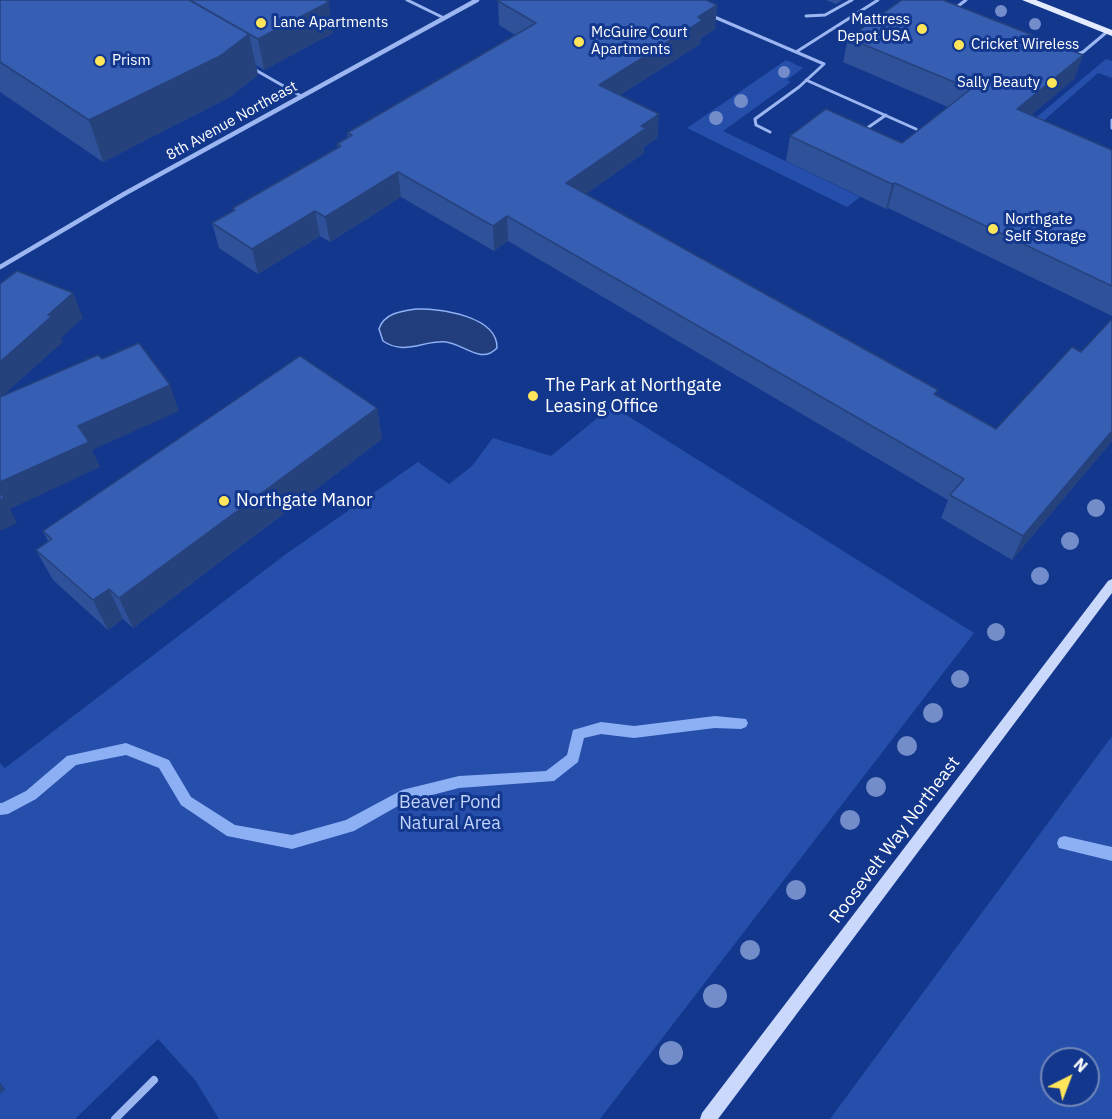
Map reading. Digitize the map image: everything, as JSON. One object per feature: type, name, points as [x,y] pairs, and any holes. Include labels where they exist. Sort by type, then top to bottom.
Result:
[{"type":"main road","points":[[1028,0],[1110,32]]},
{"type":"main road","name":"Roosevelt Way Northeast","points":[[708,1119],[1112,584]]},
{"type":"street","name":"8th Avenue Northeast","points":[[0,267],[124,194],[477,0]]},
{"type":"street","points":[[115,1119],[154,1080]]},
{"type":"lane","points":[[407,0],[444,18]]},
{"type":"lane","points":[[806,16],[819,18],[829,15],[852,0]]},
{"type":"lane","points":[[796,52],[878,0]]},
{"type":"lane","points":[[962,16],[951,11],[966,0]]},
{"type":"lane","points":[[704,12],[824,64],[755,119],[756,124],[770,132]]},
{"type":"lane","points":[[1065,54],[1083,52],[1110,32]]},
{"type":"lane","points":[[249,66],[302,96]]},
{"type":"lane","points":[[806,80],[916,129]]},
{"type":"lane","points":[[865,140],[861,134],[885,115]]},
{"type":"lane","points":[[1112,120],[1110,122],[1112,128]]},
{"type":"green space","points":[[1106,59],[1112,61],[1112,78],[1098,73],[1042,122],[1014,136]]},
{"type":"green space","points":[[786,60],[803,68],[787,80],[791,82],[723,131],[860,197],[847,207],[687,128]]},
{"type":"green space","name":"Beaver Pond Natural Area","points":[[612,406],[974,633],[600,1119],[219,1119],[195,1080],[158,1039],[75,1119],[0,1119],[0,1093],[5,1089],[0,1083],[0,763],[5,768],[286,554],[418,462],[449,484],[472,466],[493,438],[551,456]]},
{"type":"green space","points":[[1112,736],[1112,1119],[830,1119]]},
{"type":"shaded area","points":[[416,309],[452,312],[478,321],[495,337],[497,348],[485,355],[446,342],[399,347],[383,341],[379,329],[385,319],[394,314]]},
{"type":"building","name":"Prism","points":[[0,0],[189,0],[249,34],[220,56],[89,120],[0,62]]},
{"type":"building","points":[[190,0],[325,0],[329,2],[258,39]]},
{"type":"building","points":[[706,0],[717,5],[698,17],[703,20],[599,85],[659,114],[641,126],[646,128],[566,183],[938,390],[934,394],[996,429],[1072,347],[1081,352],[1112,319],[1112,431],[1023,536],[950,495],[964,479],[507,216],[493,226],[398,172],[325,217],[315,211],[252,249],[212,223],[235,210],[233,208],[341,146],[337,144],[352,135],[347,133],[536,23],[498,1]]},
{"type":"building","points":[[902,0],[943,0],[1083,55],[1017,109],[1112,150],[1112,286],[790,136],[826,109],[902,143],[971,89],[848,38]]},
{"type":"building","points":[[17,271],[73,293],[48,315],[52,316],[0,362],[0,284]]},
{"type":"building","points":[[139,343],[170,385],[78,426],[89,442],[0,482],[0,397],[98,355],[102,359]]},
{"type":"building","name":"Northgate Manor","points":[[300,356],[377,408],[119,598],[109,589],[93,600],[36,550],[52,539],[43,531]]},
{"type":"waterway","points":[[0,809],[3,810],[31,795],[72,760],[126,749],[164,764],[186,801],[232,831],[292,842],[349,826],[402,796],[459,782],[549,777],[573,758],[578,734],[601,728],[634,732],[715,722],[741,723]]},
{"type":"waterway","points":[[1064,843],[1112,854]]},
{"type":"place","name":"Lane Apartments","points":[[261,23]]},
{"type":"place","name":"Mattress Depot USA","points":[[922,29]]},
{"type":"place","name":"McGuire Court Apartments","points":[[579,42]]},
{"type":"place","name":"Cricket Wireless","points":[[959,45]]},
{"type":"place","name":"Prism","points":[[100,61]]},
{"type":"place","name":"Sally Beauty","points":[[1052,83]]},
{"type":"place","name":"Northgate Self Storage","points":[[993,229]]},
{"type":"place","name":"The Park at Northgate Leasing Office","points":[[533,396]]},
{"type":"place","name":"Northgate Manor","points":[[224,501]]}]
